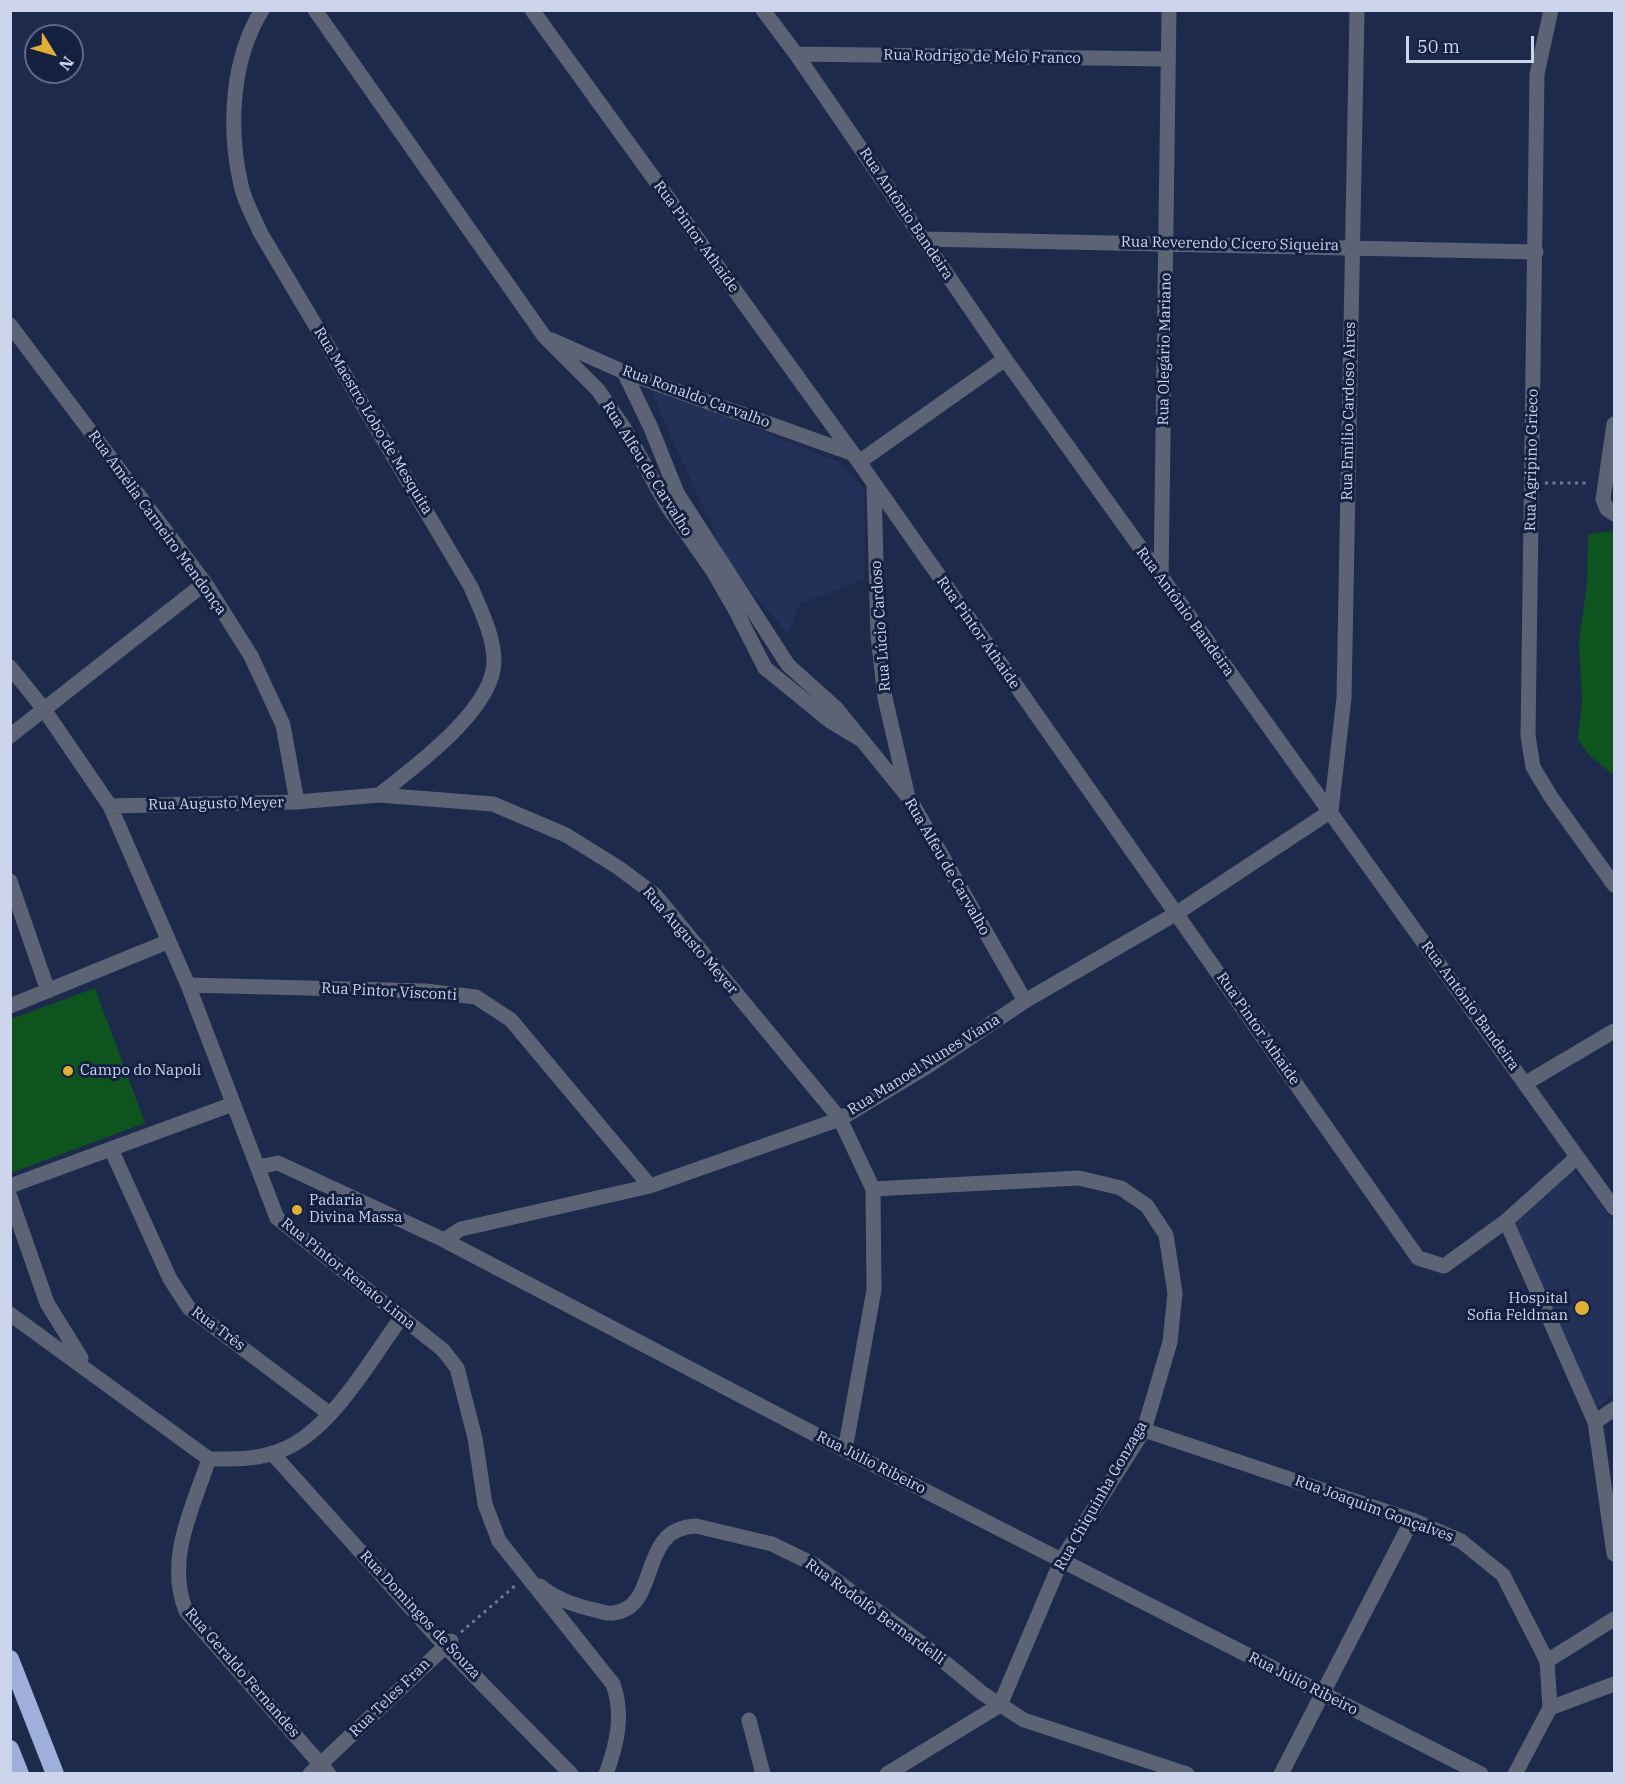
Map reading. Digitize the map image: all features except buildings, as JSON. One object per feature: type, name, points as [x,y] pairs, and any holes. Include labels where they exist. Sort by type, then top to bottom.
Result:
[{"type":"highway","points":[[10,1659],[56,1773]]},
{"type":"highway","points":[[10,1749],[20,1773]]},
{"type":"street","name":"Rua Maestro Lobo de Mesquita","points":[[262,10],[238,74],[233,139],[241,188],[261,232],[471,587],[491,636],[494,663],[484,695],[459,725],[420,763],[379,795]]},
{"type":"street","name":"Rua Alfeu de Carvalho","points":[[315,10],[544,336],[598,390],[624,428],[668,507],[713,571],[765,668],[830,721],[860,739]]},
{"type":"street","name":"Rua Pintor Athaide","points":[[532,10],[855,458],[1418,1258],[1444,1266],[1506,1221]]},
{"type":"street","name":"Rua Antônio Bandeira","points":[[763,10],[796,54],[1005,359],[1161,579],[1331,811],[1526,1083],[1576,1158],[1614,1208]]},
{"type":"street","name":"Rua Olegário Mariano","points":[[1161,579],[1169,10]]},
{"type":"street","name":"Rua Emílio Cardoso Aires","points":[[1331,811],[1344,698],[1357,10]]},
{"type":"street","name":"Rua Agripino Grieco","points":[[1551,10],[1537,74],[1528,736],[1533,767],[1551,797],[1614,885]]},
{"type":"street","name":"Rua Rodrigo de Melo Franco","points":[[796,54],[1168,59]]},
{"type":"street","name":"Rua Reverendo Cícero Siqueira","points":[[924,238],[1353,246],[1536,252]]},
{"type":"street","name":"Rua Amélia Carneiro Mendonça","points":[[10,325],[205,583],[251,656],[283,725],[297,802]]},
{"type":"street","name":"Rua Ronaldo Carvalho","points":[[544,336],[624,372],[855,458]]},
{"type":"street","points":[[855,458],[1005,359]]},
{"type":"street","name":"Rua Alfeu de Carvalho","points":[[624,372],[651,428],[676,493],[788,664],[836,708],[909,798],[1025,1001]]},
{"type":"street","points":[[1614,424],[1603,499],[1607,509],[1614,514]]},
{"type":"street","name":"Rua Lúcio Cardoso","points":[[874,487],[878,636],[885,698],[909,798]]},
{"type":"street","points":[[10,736],[205,583]]},
{"type":"street","name":"Rua Pintor Renato Lima","points":[[10,667],[43,708],[110,806],[188,985],[258,1167],[267,1197],[277,1218],[443,1350],[457,1368],[475,1438],[485,1504],[499,1541],[613,1684],[618,1698],[620,1722],[606,1773]]},
{"type":"street","name":"Rua Augusto Meyer","points":[[110,806],[297,802],[379,795],[493,804],[566,835],[620,868],[655,896],[840,1119],[873,1189]]},
{"type":"street","name":"Rua Manoel Nunes Viana","points":[[444,1240],[461,1229],[650,1186],[840,1119],[928,1066],[1025,1001],[1177,913],[1331,811]]},
{"type":"street","points":[[10,881],[48,991]]},
{"type":"street","points":[[10,1006],[168,942]]},
{"type":"street","name":"Rua Pintor Visconti","points":[[188,985],[425,991],[476,997],[512,1020],[650,1186]]},
{"type":"street","points":[[1526,1083],[1614,1031]]},
{"type":"street","points":[[10,1186],[233,1104]]},
{"type":"street","name":"Rua Três","points":[[111,1149],[170,1279],[189,1308],[330,1414]]},
{"type":"street","points":[[1576,1158],[1506,1221],[1595,1422],[1614,1554]]},
{"type":"street","name":"Rua Júlio Ribeiro","points":[[258,1167],[278,1163],[444,1240],[845,1450],[1480,1773]]},
{"type":"street","name":"Rua Chiquinha Gonzaga","points":[[873,1189],[1079,1178],[1121,1188],[1147,1206],[1166,1234],[1175,1293],[1170,1342],[1144,1430],[1062,1559],[1000,1705]]},
{"type":"street","points":[[845,1450],[874,1290],[873,1189]]},
{"type":"street","points":[[10,1197],[47,1303],[71,1344],[93,1373]]},
{"type":"street","points":[[10,1314],[209,1459],[244,1458],[272,1453],[295,1443],[330,1414],[401,1318]]},
{"type":"street","points":[[1595,1422],[1614,1409]]},
{"type":"street","name":"Rua Joaquim Gonçalves","points":[[1144,1430],[1412,1520],[1461,1541],[1503,1575],[1547,1661]]},
{"type":"street","name":"Rua Domingos de Souza","points":[[272,1453],[571,1773]]},
{"type":"street","name":"Rua Geraldo Fernandes","points":[[209,1459],[183,1533],[178,1579],[180,1597],[186,1611],[320,1770]]},
{"type":"street","points":[[1281,1773],[1412,1520]]},
{"type":"street","name":"Rua Rodolfo Bernardelli","points":[[526,1576],[549,1593],[586,1608],[614,1613],[631,1606],[640,1598],[654,1555],[671,1532],[683,1527],[696,1526],[772,1544],[815,1565],[1000,1705],[1024,1720],[1187,1773]]},
{"type":"street","points":[[1515,1773],[1550,1708],[1547,1661],[1614,1619]]},
{"type":"street","name":"Rua Teles Fran","points":[[320,1770],[448,1643]]},
{"type":"street","points":[[1550,1708],[1614,1684]]},
{"type":"street","points":[[887,1773],[1000,1705]]},
{"type":"street","points":[[749,1720],[763,1773]]},
{"type":"path","points":[[1532,483],[1604,483]]},
{"type":"path","points":[[448,1643],[526,1576]]},
{"type":"shaded area","points":[[648,385],[841,463],[865,490],[864,579],[800,604],[788,634],[730,566]]},
{"type":"shaded area","name":"Hospital Sofia Feldman","points":[[1572,1169],[1614,1222],[1614,1393],[1596,1410],[1512,1222]]},
{"type":"green space","points":[[1614,531],[1614,775],[1591,757],[1578,740],[1582,700],[1579,641],[1587,584],[1588,534]]},
{"type":"green space","name":"Campo do Napoli","points":[[95,988],[145,1123],[11,1173],[11,1019]]},
{"type":"place","name":"Campo do Napoli","points":[[68,1071]]},
{"type":"place","name":"Padaria Divina Massa","points":[[297,1210]]},
{"type":"place","name":"Hospital Sofia Feldman","points":[[1582,1308]]}]
